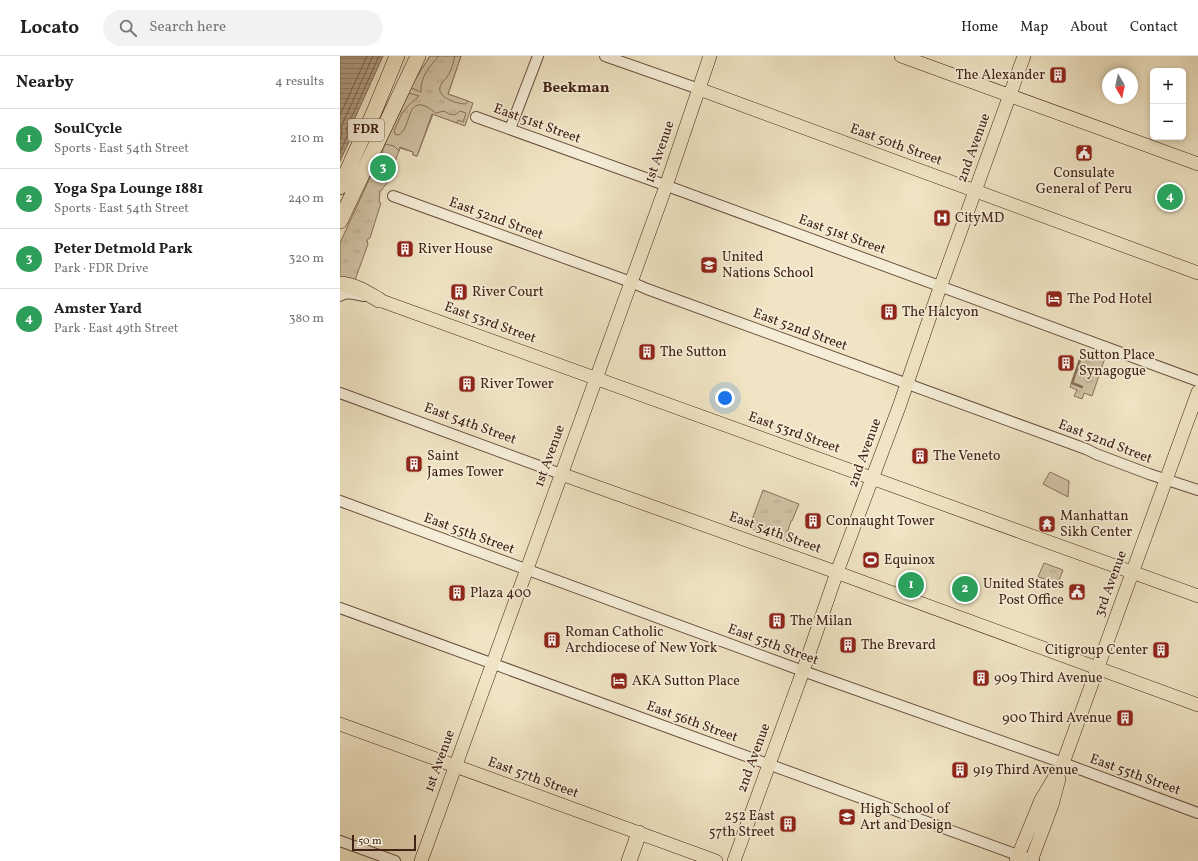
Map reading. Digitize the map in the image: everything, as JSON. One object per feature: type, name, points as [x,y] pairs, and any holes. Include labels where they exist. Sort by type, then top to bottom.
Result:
[{"type":"highway","name":"FDR","points":[[340,187],[397,56]]},
{"type":"highway","points":[[390,72],[401,56]]},
{"type":"highway","name":"FDR","points":[[340,221],[418,56]]},
{"type":"highway","points":[[340,284],[359,289],[380,300]]},
{"type":"highway","points":[[628,861],[639,834]]},
{"type":"main road","points":[[901,56],[1198,164]]},
{"type":"main road","name":"2nd Avenue","points":[[734,861],[1024,56]]},
{"type":"main road","name":"1st Avenue","points":[[421,861],[711,58]]},
{"type":"main road","name":"East 50th Street","points":[[699,90],[1198,273]]},
{"type":"main road","name":"East 53rd Street","points":[[380,300],[1198,596]]},
{"type":"main road","name":"3rd Avenue","points":[[1032,861],[1052,805],[1063,763],[1198,392]]},
{"type":"main road","name":"East 54th Street","points":[[561,474],[837,572],[1198,705]]},
{"type":"main road","name":"East 57th Street","points":[[340,724],[716,861]]},
{"type":"main road","name":"3rd Avenue","points":[[1017,858],[1041,800],[1063,763]]},
{"type":"street","points":[[510,129],[538,56]]},
{"type":"street","name":"East 50th Street","points":[[605,56],[699,90]]},
{"type":"street","name":"East 51st Street","points":[[476,117],[1198,381]]},
{"type":"street","name":"East 52nd Street","points":[[393,196],[1086,449],[1166,480],[1198,490]]},
{"type":"street","points":[[340,296],[350,294],[380,300]]},
{"type":"street","name":"East 54th Street","points":[[340,394],[561,474]]},
{"type":"street","name":"East 55th Street","points":[[340,501],[803,671],[1063,763],[1198,813]]},
{"type":"street","name":"East 56th Street","points":[[340,608],[769,765],[1017,858],[1032,861]]},
{"type":"street","points":[[340,841],[395,861]]},
{"type":"green space","points":[[430,56],[461,56],[448,94],[473,103],[465,126],[433,114],[417,156],[413,155],[413,152],[400,148],[387,183],[380,192],[379,202],[381,203],[370,238],[367,240],[368,244],[354,283],[340,280],[340,243],[411,88]]},
{"type":"green space","points":[[430,56],[439,56],[429,68],[422,81],[421,92],[411,88],[418,75]]},
{"type":"green space","points":[[455,56],[461,56],[448,94],[468,101],[466,104],[449,100],[440,91],[442,83],[450,72]]},
{"type":"green space","points":[[409,93],[419,96],[402,113],[394,131],[395,134],[398,135],[402,132],[412,111],[419,105],[436,113],[444,111],[455,115],[460,111],[466,113],[463,122],[458,120],[457,123],[432,114],[417,156],[413,155],[413,152],[400,147],[399,151],[394,146],[385,144]]},
{"type":"green space","points":[[1083,350],[1105,358],[1092,396],[1084,393],[1082,399],[1074,396],[1077,390],[1070,387]]},
{"type":"green space","points":[[1050,472],[1069,481],[1068,497],[1043,484]]},
{"type":"green space","points":[[763,490],[799,504],[791,521],[785,541],[749,528]]},
{"type":"green space","points":[[1044,563],[1063,570],[1058,583],[1038,577]]},
{"type":"water","points":[[340,56],[383,56],[350,129],[354,131],[340,161]]},
{"type":"waterway","points":[[1082,387],[1072,383],[1082,354],[1085,354]]},
{"type":"place","name":"The Alexander","points":[[1058,75]]},
{"type":"place","name":"Consulate General of Peru","points":[[1084,153]]},
{"type":"place","name":"Peter Detmold Park","points":[[383,168]]},
{"type":"place","name":"Amster Yard","points":[[1170,197]]},
{"type":"place","name":"CityMD","points":[[942,218]]},
{"type":"place","name":"River House","points":[[405,249]]},
{"type":"place","name":"United Nations School","points":[[709,265]]},
{"type":"place","name":"River Court","points":[[459,292]]},
{"type":"place","name":"The Pod Hotel","points":[[1054,299]]},
{"type":"place","name":"The Halcyon","points":[[889,312]]},
{"type":"place","name":"The Sutton","points":[[647,352]]},
{"type":"place","name":"Sutton Place Synagogue","points":[[1066,363]]},
{"type":"place","name":"River Tower","points":[[467,384]]},
{"type":"place","name":"The Veneto","points":[[920,456]]},
{"type":"place","name":"Saint James Tower","points":[[414,464]]},
{"type":"place","name":"Connaught Tower","points":[[813,521]]},
{"type":"place","name":"Manhattan Sikh Center","points":[[1047,524]]},
{"type":"place","name":"Equinox","points":[[871,560]]},
{"type":"place","name":"SoulCycle","points":[[911,585]]},
{"type":"place","name":"Yoga Spa Lounge 1881","points":[[965,589]]},
{"type":"place","name":"United States Post Office","points":[[1077,592]]},
{"type":"place","name":"Plaza 400","points":[[457,593]]},
{"type":"place","name":"The Milan","points":[[777,621]]},
{"type":"place","name":"Roman Catholic Archdiocese of New York","points":[[552,640]]},
{"type":"place","name":"The Brevard","points":[[848,645]]},
{"type":"place","name":"Citigroup Center","points":[[1161,650]]},
{"type":"place","name":"909 Third Avenue","points":[[981,678]]},
{"type":"place","name":"AKA Sutton Place","points":[[619,681]]},
{"type":"place","name":"900 Third Avenue","points":[[1125,718]]},
{"type":"place","name":"919 Third Avenue","points":[[960,770]]},
{"type":"place","name":"High School of Art and Design","points":[[847,817]]},
{"type":"place","name":"252 East 57th Street","points":[[788,824]]},
{"type":"district","name":"Beekman","points":[[576,88]]}]
